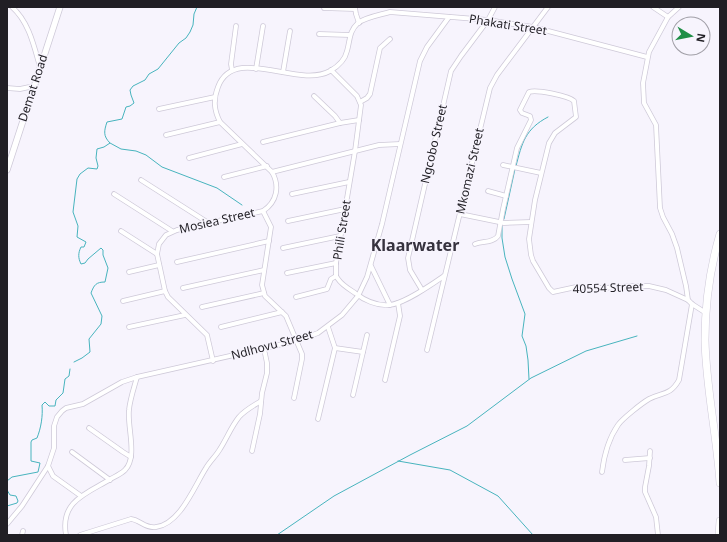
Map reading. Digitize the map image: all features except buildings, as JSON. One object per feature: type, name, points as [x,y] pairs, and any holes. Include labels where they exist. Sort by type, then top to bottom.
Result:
[{"type":"highway","points":[[720,234],[710,282],[706,313],[705,340],[706,364],[717,430],[720,483]]},
{"type":"highway","points":[[719,535],[720,520]]},
{"type":"street","points":[[12,7],[24,21],[33,43],[40,67]]},
{"type":"street","name":"Demat Road","points":[[7,170],[60,7]]},
{"type":"street","name":"Ngcobo Street","points":[[422,290],[410,270],[408,258],[451,71],[460,56],[488,20],[495,7]]},
{"type":"street","name":"Mkomazi Street","points":[[427,350],[490,88],[497,75],[548,7]]},
{"type":"street","points":[[653,7],[668,17]]},
{"type":"street","points":[[679,7],[668,17],[647,57],[643,95],[646,108],[656,124],[660,208],[677,248],[685,280],[688,300],[706,313]]},
{"type":"street","points":[[159,109],[214,97],[219,84],[224,77],[232,70],[239,68],[315,76],[331,70],[345,57],[350,35],[359,23],[355,8],[324,8]]},
{"type":"street","name":"Phakati Street","points":[[359,23],[390,12],[488,20],[533,27],[647,57]]},
{"type":"street","name":"Ndlhovu Street","points":[[7,524],[22,506],[48,466],[54,448],[54,426],[62,411],[66,408],[83,404],[122,382],[137,377],[296,341],[318,333],[342,315],[358,296],[371,266],[423,54],[449,17]]},
{"type":"street","points":[[232,70],[231,64],[236,26]]},
{"type":"street","points":[[256,69],[263,26]]},
{"type":"street","points":[[282,72],[290,31]]},
{"type":"street","points":[[319,34],[350,35]]},
{"type":"street","points":[[331,70],[357,96],[360,102],[367,98],[370,94],[377,55],[380,48],[390,39]]},
{"type":"street","points":[[7,88],[20,89],[34,86]]},
{"type":"street","points":[[460,214],[500,223],[514,224],[531,222],[547,147],[551,138],[576,117],[575,104],[572,99],[535,90],[529,92],[520,110],[522,113],[530,116],[531,120],[517,148],[500,223],[499,234],[497,238],[490,241],[475,244]]},
{"type":"street","points":[[314,96],[335,116],[340,123]]},
{"type":"street","name":"Mosiea Street","points":[[157,254],[160,244],[166,235],[172,232],[207,222],[262,211],[268,208],[275,196],[277,183],[272,172],[220,122],[215,110],[214,97]]},
{"type":"street","name":"Phili Street","points":[[360,102],[355,151],[336,263],[336,276],[340,282],[358,296],[380,305],[390,305],[398,303],[444,276]]},
{"type":"street","points":[[263,142],[340,123],[359,120]]},
{"type":"street","points":[[166,135],[220,122]]},
{"type":"street","points":[[189,158],[242,144]]},
{"type":"street","points":[[272,172],[379,145],[400,144]]},
{"type":"street","points":[[224,177],[267,166]]},
{"type":"street","points":[[503,166],[541,173]]},
{"type":"street","points":[[141,180],[207,222]]},
{"type":"street","points":[[292,194],[349,182]]},
{"type":"street","points":[[488,191],[506,196]]},
{"type":"street","points":[[114,194],[172,232]]},
{"type":"street","points":[[288,221],[345,209]]},
{"type":"street","points":[[262,211],[270,225],[262,285],[264,293],[267,298],[282,312],[289,322],[302,354],[294,398]]},
{"type":"street","name":"40554 Street","points":[[531,222],[529,239],[531,255],[553,292],[576,287],[604,288],[649,286],[666,290],[688,300]]},
{"type":"street","points":[[121,231],[157,254],[165,291],[173,304],[206,335],[212,361]]},
{"type":"street","points":[[283,248],[340,236]]},
{"type":"street","points":[[177,262],[269,241]]},
{"type":"street","points":[[287,273],[336,263]]},
{"type":"street","points":[[129,272],[159,265]]},
{"type":"street","points":[[371,266],[390,305]]},
{"type":"street","points":[[183,288],[264,270]]},
{"type":"street","points":[[296,297],[327,289],[331,279],[336,276]]},
{"type":"street","points":[[123,301],[165,291]]},
{"type":"street","points":[[202,307],[264,293]]},
{"type":"street","points":[[386,380],[400,316],[398,303]]},
{"type":"street","points":[[602,472],[604,459],[618,425],[649,399],[672,389],[679,380],[692,304]]},
{"type":"street","points":[[221,326],[282,312]]},
{"type":"street","points":[[129,327],[185,315]]},
{"type":"street","points":[[318,419],[335,348],[328,327]]},
{"type":"street","points":[[353,394],[367,335]]},
{"type":"street","points":[[335,348],[363,352]]},
{"type":"street","points":[[252,451],[267,373],[267,363],[264,349]]},
{"type":"street","points":[[66,535],[68,511],[76,499],[125,471],[131,457],[129,414],[137,377]]},
{"type":"street","points":[[80,535],[131,519],[137,520],[151,528],[165,525],[171,521],[184,506],[206,468],[220,450],[236,422],[245,411],[261,401]]},
{"type":"street","points":[[89,428],[131,457]]},
{"type":"street","points":[[650,451],[645,487],[656,517],[658,535]]},
{"type":"street","points":[[72,452],[110,480]]},
{"type":"street","points":[[626,460],[650,458]]},
{"type":"street","points":[[48,466],[53,476],[81,496]]},
{"type":"waterway","points":[[74,362],[90,352],[89,339],[101,324],[102,316],[91,293],[96,284],[105,282],[108,268],[103,255],[103,250],[101,248],[85,263],[81,264],[80,262],[79,251],[81,247],[84,247],[86,242],[77,237],[78,226],[73,212],[77,179],[80,174],[88,168],[97,169],[97,149],[110,143],[106,138],[105,133],[107,122],[122,119],[126,107],[134,103],[130,90],[133,86],[145,80],[149,74],[158,69],[179,43],[186,38],[193,25],[194,14],[197,7]]},
{"type":"waterway","points":[[256,7],[286,7]]},
{"type":"waterway","points":[[516,166],[520,150],[529,132],[534,126],[548,117]]},
{"type":"waterway","points":[[110,143],[121,149],[136,151],[146,155],[162,167],[217,188],[242,205]]},
{"type":"waterway","points":[[504,219],[515,169]]},
{"type":"waterway","points":[[502,226],[505,257],[525,314],[522,336],[526,346],[529,379]]},
{"type":"waterway","points":[[277,535],[334,496],[467,426],[531,378],[586,351],[637,336]]},
{"type":"waterway","points":[[7,481],[12,477],[38,472],[40,463],[31,461],[31,442],[37,438],[40,430],[42,405],[45,402],[49,406],[55,406],[56,400],[63,393],[65,379],[69,376],[70,369]]},
{"type":"waterway","points":[[398,461],[450,470],[498,496],[533,535]]},
{"type":"waterway","points":[[7,490],[10,495],[16,496],[18,501],[17,503],[7,506]]},
{"type":"district","name":"Klaarwater","points":[[415,245]]}]
